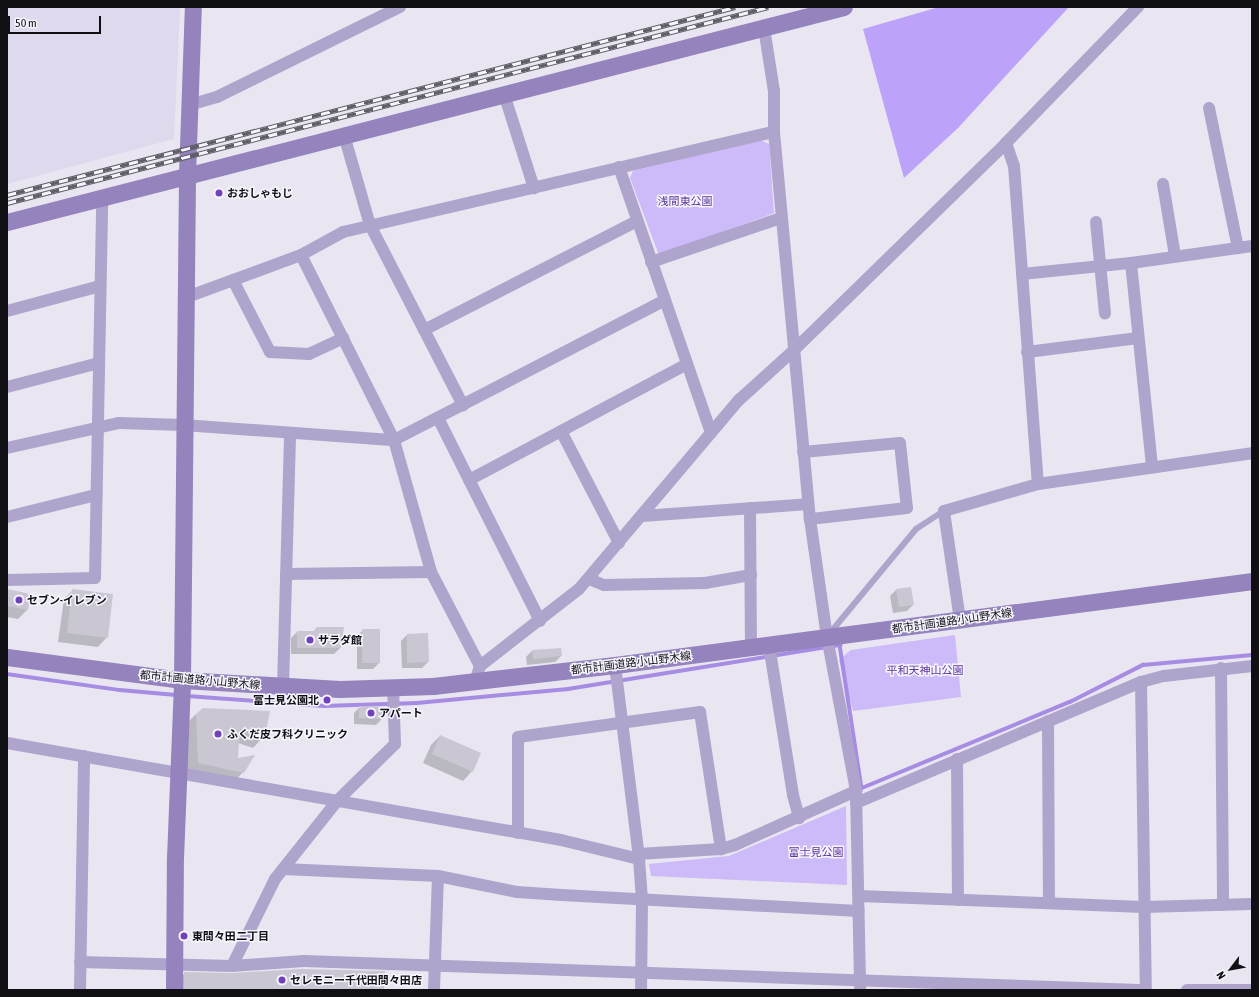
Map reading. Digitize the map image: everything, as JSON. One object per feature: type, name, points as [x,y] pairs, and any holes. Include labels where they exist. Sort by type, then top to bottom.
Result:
[{"type":"street","points":[[174,990],[178,771],[182,680],[183,425],[187,297],[187,175],[193,7]]},
{"type":"street","points":[[189,105],[217,97],[400,7]]},
{"type":"street","points":[[7,222],[844,7]]},
{"type":"street","points":[[475,683],[480,666],[540,621],[589,579],[739,400],[792,352],[1006,143],[1138,7]]},
{"type":"street","points":[[764,28],[774,91],[774,132],[792,352],[808,504],[827,638],[856,797],[860,985]]},
{"type":"street","points":[[504,94],[534,188]]},
{"type":"street","points":[[1209,108],[1238,248]]},
{"type":"street","points":[[187,297],[300,254],[343,232],[774,132]]},
{"type":"street","points":[[344,135],[370,225],[463,405]]},
{"type":"street","points":[[1006,143],[1014,166],[1038,484]]},
{"type":"street","points":[[619,167],[651,262],[712,432]]},
{"type":"street","points":[[1163,184],[1175,256]]},
{"type":"street","points":[[7,580],[95,578],[102,197]]},
{"type":"street","points":[[651,262],[781,218]]},
{"type":"street","points":[[424,330],[637,222]]},
{"type":"street","points":[[1096,222],[1105,314]]},
{"type":"street","points":[[1022,274],[1100,267],[1252,246]]},
{"type":"street","points":[[300,254],[394,440],[431,572],[480,666]]},
{"type":"street","points":[[1131,263],[1152,467]]},
{"type":"street","points":[[233,280],[270,352],[308,354],[343,338]]},
{"type":"street","points":[[7,310],[100,286]]},
{"type":"street","points":[[7,448],[97,426],[119,423],[183,425],[394,440],[665,300]]},
{"type":"street","points":[[1027,352],[1138,338]]},
{"type":"street","points":[[7,387],[98,363]]},
{"type":"street","points":[[469,480],[687,364]]},
{"type":"street","points":[[438,418],[540,621]]},
{"type":"street","points":[[560,431],[619,543]]},
{"type":"street","points":[[283,687],[290,433]]},
{"type":"street","points":[[803,452],[900,442],[907,508],[810,519]]},
{"type":"street","points":[[960,620],[944,511],[1038,484],[1252,453]]},
{"type":"street","points":[[7,517],[96,495]]},
{"type":"street","points":[[642,516],[808,504]]},
{"type":"street","points":[[750,508],[752,648]]},
{"type":"street","points":[[286,574],[431,572]]},
{"type":"street","points":[[589,579],[604,585],[697,583],[751,575]]},
{"type":"street","name":"都市計画道路小山野木線","points":[[7,657],[182,680],[283,687],[393,688],[475,683],[752,648],[1252,580]]},
{"type":"street","points":[[769,645],[793,796],[799,818]]},
{"type":"street","points":[[615,665],[639,856],[642,900],[641,990]]},
{"type":"street","points":[[7,742],[518,832],[639,856],[721,849],[735,845],[799,818],[957,759],[1141,682],[1164,676],[1221,668],[1252,666]]},
{"type":"street","points":[[1221,668],[1223,905]]},
{"type":"street","points":[[1141,682],[1143,907],[1146,990]]},
{"type":"street","points":[[232,966],[275,879],[337,801],[394,744],[393,688]]},
{"type":"street","points":[[518,832],[518,737],[700,712],[721,849]]},
{"type":"street","points":[[1048,721],[1049,903]]},
{"type":"street","points":[[80,990],[84,756]]},
{"type":"street","points":[[957,759],[958,900]]},
{"type":"street","points":[[283,869],[438,876],[517,892],[642,900],[721,902],[859,910]]},
{"type":"street","points":[[434,990],[438,876]]},
{"type":"street","points":[[859,896],[1143,907],[1252,904]]},
{"type":"street","points":[[80,962],[232,966],[304,961],[641,972],[860,985],[1139,990]]},
{"type":"street","points":[[1187,990],[1252,990]]},
{"type":"lane","points":[[827,638],[916,529],[944,511]]},
{"type":"shaded area","points":[[7,7],[180,7],[174,139],[7,184]]},
{"type":"shaded area","points":[[939,7],[1069,7],[958,128],[904,178],[863,29]]},
{"type":"green space","name":"浅間東公園","points":[[760,140],[769,144],[774,213],[659,255],[630,178],[633,171]]},
{"type":"green space","name":"平和天神山公園","points":[[955,635],[961,697],[853,711],[839,660],[851,650]]},
{"type":"green space","name":"富士見公園","points":[[846,806],[847,885],[651,876],[649,864],[729,856]]},
{"type":"building","points":[[911,587],[914,605],[899,607],[896,589]]},
{"type":"building","name":"セブン-イレブン","points":[[7,589],[31,594],[28,610],[7,606]]},
{"type":"building","points":[[72,589],[113,594],[108,638],[67,633]]},
{"type":"building","points":[[316,627],[344,627],[341,648],[297,648],[297,631],[316,631]]},
{"type":"building","points":[[362,629],[380,629],[380,663],[362,663]]},
{"type":"building","points":[[428,633],[429,662],[407,663],[407,634]]},
{"type":"building","points":[[561,648],[562,656],[533,659],[532,650]]},
{"type":"building","name":"アパート","points":[[359,706],[383,707],[382,719],[359,718]]},
{"type":"building","name":"ふくだ皮フ科クリニック","points":[[203,708],[270,711],[265,737],[240,729],[238,758],[255,755],[244,773],[198,763],[196,714]]},
{"type":"building","points":[[440,735],[481,753],[473,772],[432,754]]},
{"type":"building","name":"セレモニー千代田間々田店","points":[[300,969],[385,971],[384,990],[184,990],[184,972],[232,973]]},
{"type":"waterway","points":[[187,696],[324,706],[417,703],[568,689],[840,645],[862,788],[1070,702],[1143,665],[1252,655]]},
{"type":"waterway","points":[[7,674],[120,690],[176,695]]},
{"type":"railway","points":[[7,195],[735,7]]},
{"type":"railway","points":[[7,203],[768,7]]},
{"type":"place","name":"おおしゃもじ","points":[[219,193]]},
{"type":"place","name":"セブン-イレブン","points":[[19,600]]},
{"type":"place","name":"サラダ館","points":[[310,640]]},
{"type":"place","name":"富士見公園北","points":[[327,700]]},
{"type":"place","name":"アパート","points":[[371,713]]},
{"type":"place","name":"ふくだ皮フ科クリニック","points":[[218,734]]},
{"type":"place","name":"東間々田二丁目","points":[[184,936]]},
{"type":"place","name":"セレモニー千代田間々田店","points":[[282,980]]}]
